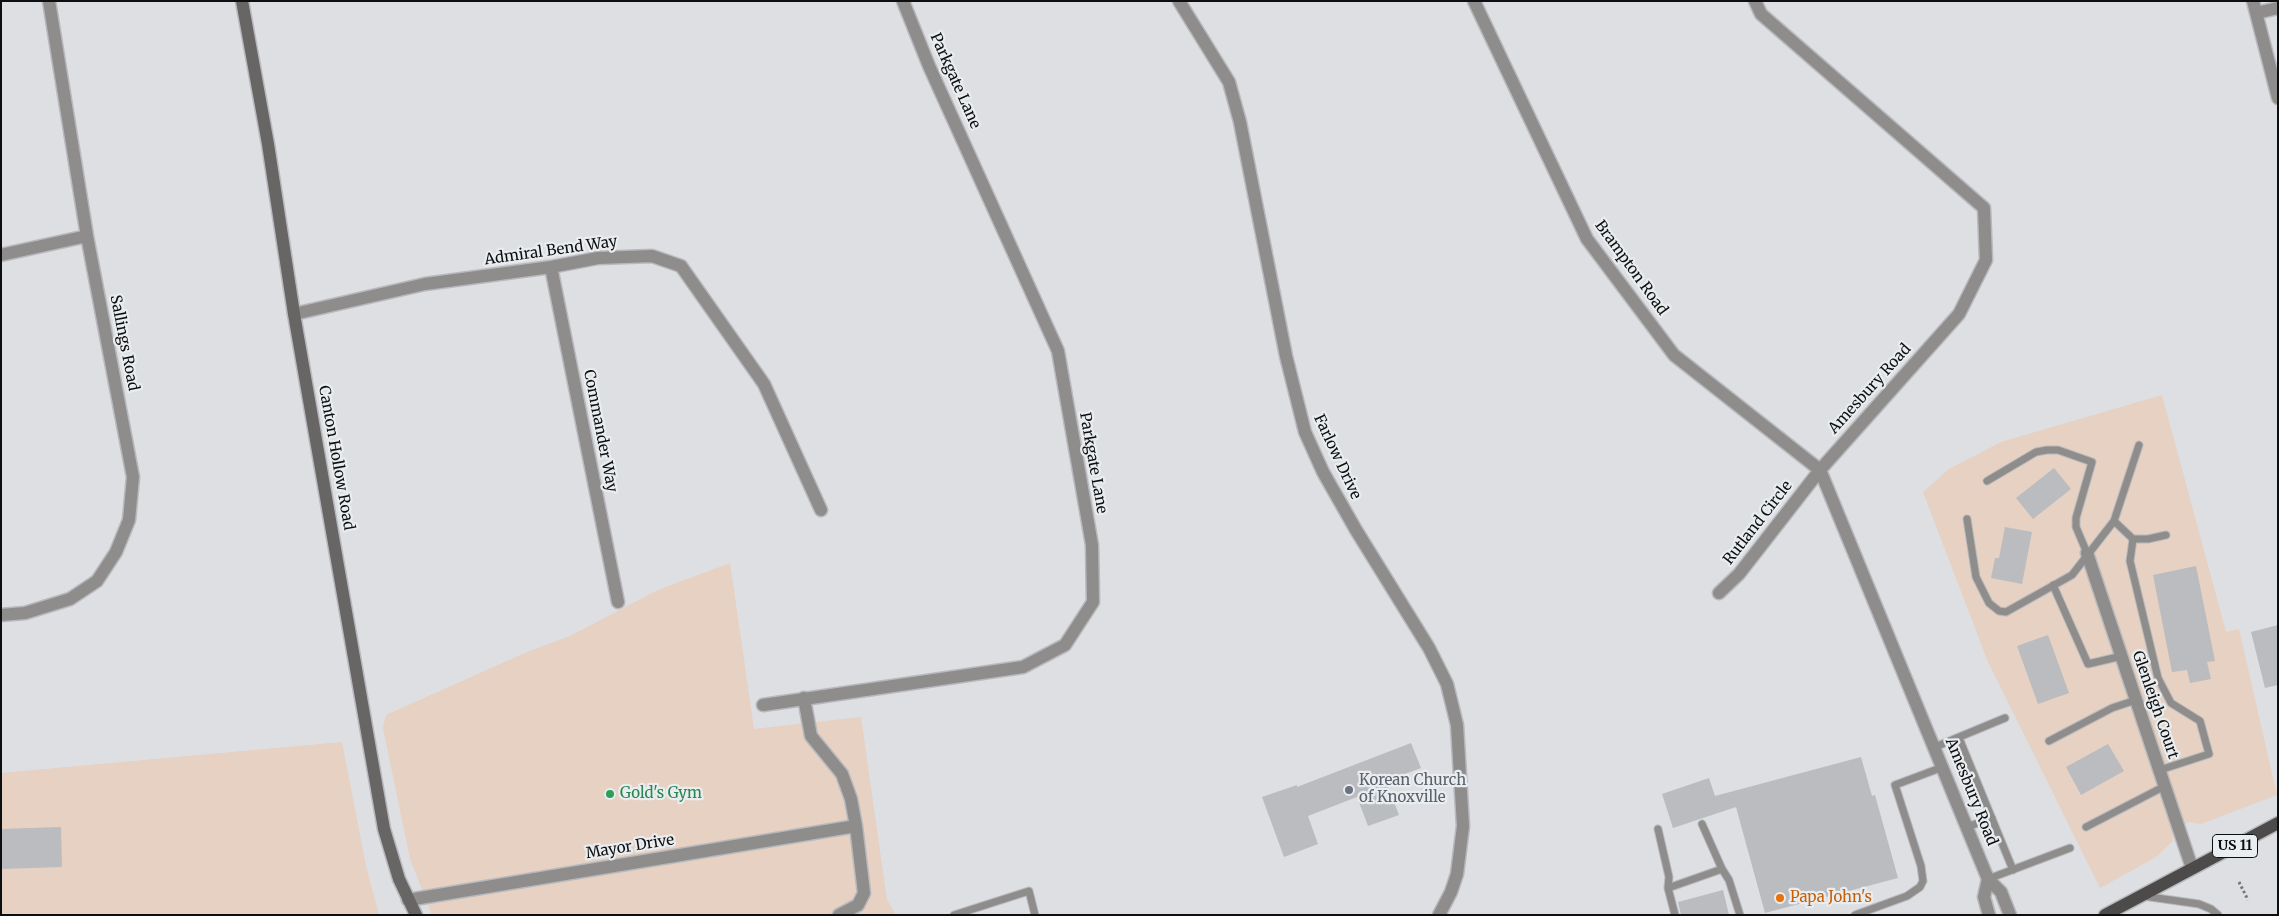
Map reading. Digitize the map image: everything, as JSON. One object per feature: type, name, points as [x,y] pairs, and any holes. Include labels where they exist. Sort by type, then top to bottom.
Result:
[{"type":"main road","name":"US 11","points":[[2105,915],[2278,823]]},
{"type":"street","name":"Sallings Road","points":[[1,615],[25,613],[70,599],[97,581],[116,552],[130,520],[133,477],[87,236],[49,1]]},
{"type":"street","name":"Canton Hollow Road","points":[[242,1],[268,144],[294,314],[384,829],[393,861],[416,915]]},
{"type":"street","name":"Parkgate Lane","points":[[763,705],[1023,667],[1065,645],[1093,602],[1092,545],[1058,351],[929,66],[903,1]]},
{"type":"street","name":"Farlow Drive","points":[[1179,1],[1228,82],[1240,122],[1286,356],[1304,432],[1323,472],[1351,522],[1429,648],[1447,684],[1457,724],[1462,826],[1457,874],[1440,915]]},
{"type":"street","name":"Brampton Road","points":[[1474,1],[1587,239],[1674,355],[1820,470]]},
{"type":"street","name":"Amesbury Road","points":[[1755,1],[1761,14],[1984,208],[1986,260],[1959,314],[1820,470],[1988,879],[2001,892],[2010,915]]},
{"type":"street","points":[[2278,8],[2254,7],[2278,98]]},
{"type":"street","points":[[1,255],[87,236]]},
{"type":"street","name":"Admiral Bend Way","points":[[294,314],[425,284],[598,258],[652,256],[681,266],[764,384],[822,510]]},
{"type":"street","name":"Commander Way","points":[[551,266],[618,602]]},
{"type":"street","name":"Rutland Circle","points":[[1719,594],[1739,574],[1820,470]]},
{"type":"street","name":"Glenleigh Court","points":[[2087,554],[2192,868]]},
{"type":"street","points":[[804,698],[811,736],[842,774],[851,799],[856,826],[864,893],[858,905],[839,915]]},
{"type":"street","name":"Mayor Drive","points":[[408,900],[856,826]]},
{"type":"street","name":"Amesbury Road","points":[[1988,879],[1984,897],[1989,915]]},
{"type":"lane","points":[[1967,519],[1976,577],[1989,603],[1994,608],[2006,612],[2072,575],[2114,522],[2139,445]]},
{"type":"lane","points":[[1987,481],[2036,452],[2047,450],[2058,450],[2092,462],[2076,518],[2076,527],[2087,554]]},
{"type":"lane","points":[[2114,522],[2132,539],[2166,536]]},
{"type":"lane","points":[[2132,539],[2130,562],[2158,678],[2171,703],[2200,721],[2209,754],[2160,770]]},
{"type":"lane","points":[[2054,585],[2088,664],[2122,656]]},
{"type":"lane","points":[[2049,741],[2112,708],[2136,700]]},
{"type":"lane","points":[[1934,747],[2005,718]]},
{"type":"lane","points":[[1959,738],[2013,870]]},
{"type":"lane","points":[[1856,915],[1907,896],[1920,887],[1923,881],[1921,866],[1895,785],[1943,767]]},
{"type":"lane","points":[[2086,827],[2165,786]]},
{"type":"lane","points":[[1967,827],[1992,818]]},
{"type":"lane","points":[[1702,824],[1722,869],[1729,880],[1740,915]]},
{"type":"lane","points":[[1658,830],[1669,877],[1668,888],[1675,915]]},
{"type":"lane","points":[[1988,879],[2070,848]]},
{"type":"lane","points":[[1668,888],[1722,869]]},
{"type":"lane","points":[[954,915],[1029,891],[1035,915]]},
{"type":"lane","points":[[2140,896],[2198,904],[2211,909],[2218,915]]},
{"type":"path","points":[[2239,882],[2248,900]]},
{"type":"shaded area","points":[[2162,395],[2226,632],[2239,629],[2277,795],[2201,824],[2189,822],[2173,832],[2173,841],[2156,857],[2100,888],[1988,662],[1923,492],[1949,469],[2001,442]]},
{"type":"shaded area","points":[[730,563],[754,729],[861,717],[887,900],[896,915],[432,915],[410,859],[383,728],[386,715],[527,652],[570,636],[658,590]]},
{"type":"shaded area","points":[[342,742],[366,866],[379,915],[1,915],[1,773]]},
{"type":"building","points":[[2054,468],[2071,489],[2033,519],[2016,498]]},
{"type":"building","points":[[2005,527],[2032,532],[2022,584],[1991,578],[1995,558],[1999,558]]},
{"type":"building","points":[[2196,566],[2215,661],[2207,662],[2211,679],[2190,683],[2187,670],[2172,672],[2153,575]]},
{"type":"building","points":[[2278,625],[2278,685],[2265,688],[2251,632]]},
{"type":"building","points":[[2048,635],[2069,693],[2038,704],[2017,646]]},
{"type":"building","name":"Korean Church of Knoxville","points":[[1411,743],[1421,768],[1386,781],[1399,815],[1368,826],[1357,797],[1308,816],[1318,844],[1284,857],[1262,797],[1297,785],[1297,787]]},
{"type":"building","points":[[2108,744],[2124,771],[2081,795],[2066,767]]},
{"type":"building","points":[[1861,757],[1872,796],[1875,795],[1898,878],[1765,913],[1736,807],[1673,828],[1662,794],[1709,778],[1715,796]]},
{"type":"building","points":[[61,827],[62,867],[1,869],[1,829]]},
{"type":"building","points":[[1723,890],[1729,915],[1681,915],[1678,902]]},
{"type":"place","name":"Korean Church of Knoxville","points":[[1349,790]]},
{"type":"place","name":"Gold's Gym","points":[[610,794]]},
{"type":"place","name":"Papa John's","points":[[1780,898]]}]
